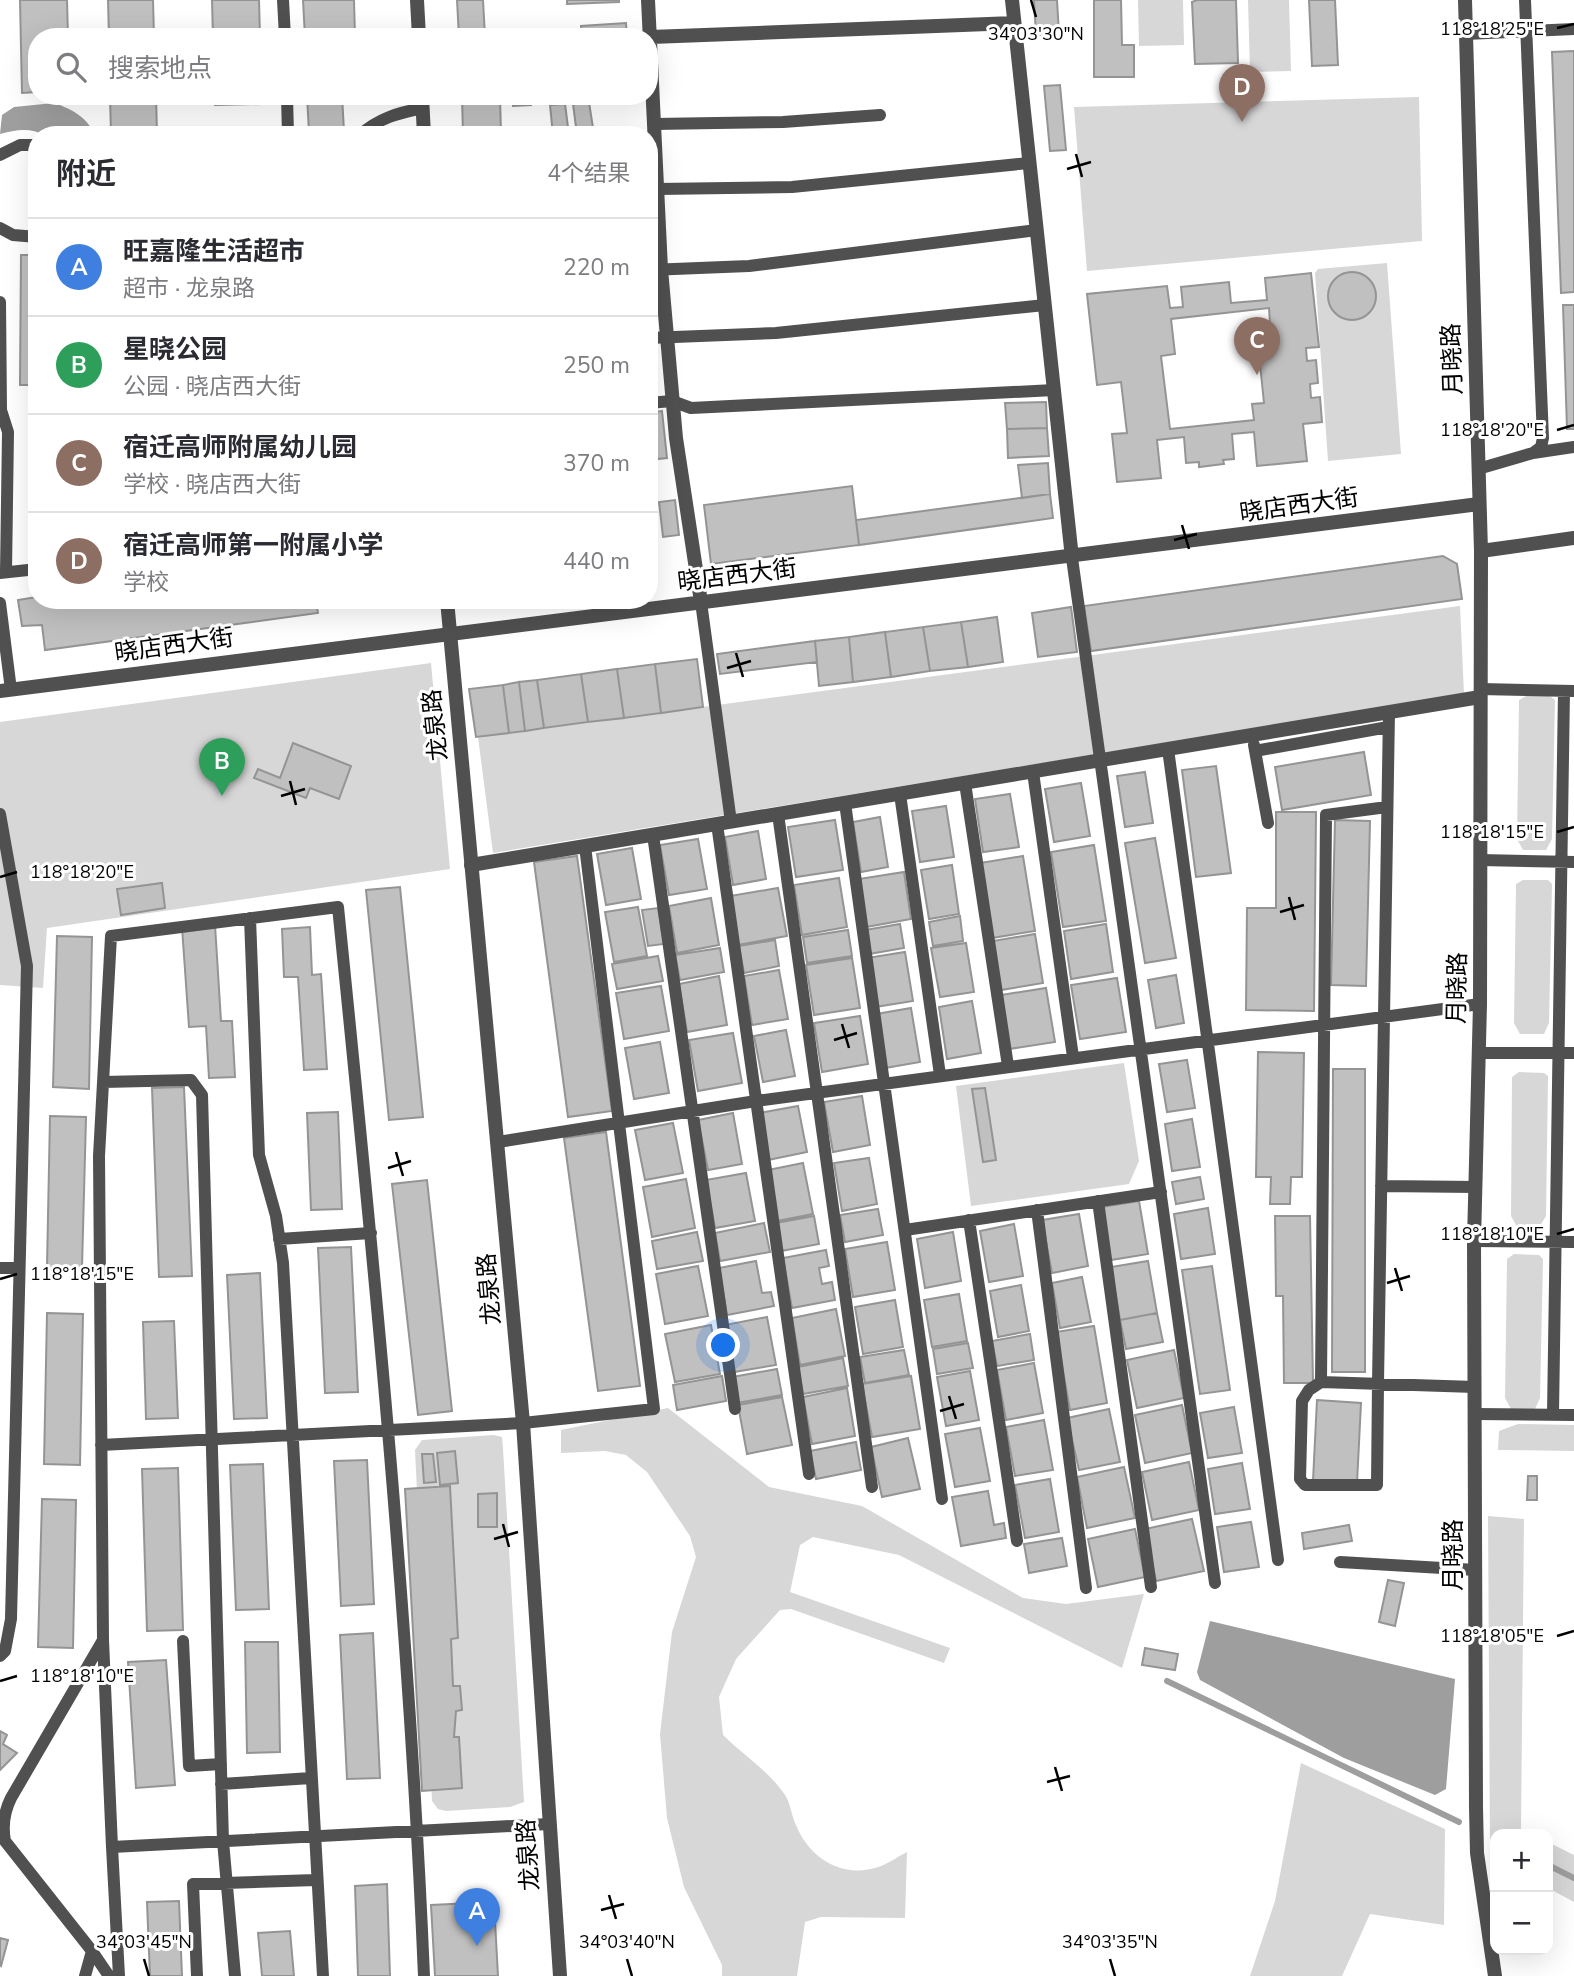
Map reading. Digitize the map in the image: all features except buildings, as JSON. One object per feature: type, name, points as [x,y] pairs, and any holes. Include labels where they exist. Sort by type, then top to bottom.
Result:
[{"type":"street","points":[[417,0],[419,28]]},
{"type":"street","points":[[648,0],[650,28]]},
{"type":"street","points":[[1012,0],[1072,558]]},
{"type":"street","name":"月晓路","points":[[1465,0],[1481,551],[1480,1004],[1474,1241],[1477,1853],[1495,1976]]},
{"type":"street","points":[[658,37],[1014,23]]},
{"type":"street","points":[[422,105],[423,126]]},
{"type":"street","points":[[653,105],[654,124]]},
{"type":"street","points":[[658,287],[667,337],[672,401],[701,602]]},
{"type":"street","name":"晓店西大街","points":[[658,604],[701,602],[1072,558],[1479,504]]},
{"type":"street","points":[[1481,551],[1574,538]]},
{"type":"street","name":"龙泉路","points":[[447,609],[523,1423],[560,1976]]},
{"type":"street","name":"晓店西大街","points":[[6,691],[610,609]]},
{"type":"street","points":[[471,865],[1389,712],[1480,693]]},
{"type":"lane","points":[[283,0],[285,28]]},
{"type":"lane","points":[[1525,0],[1543,429],[1541,447],[1533,453]]},
{"type":"lane","points":[[1466,34],[1574,29]]},
{"type":"lane","points":[[287,105],[288,126]]},
{"type":"lane","points":[[370,126],[415,105]]},
{"type":"lane","points":[[654,124],[783,122],[880,115]]},
{"type":"lane","points":[[0,155],[20,145],[28,145]]},
{"type":"lane","points":[[658,189],[792,187],[1029,163]]},
{"type":"lane","points":[[0,228],[13,235],[28,236]]},
{"type":"lane","points":[[658,270],[749,266],[1037,230]]},
{"type":"lane","points":[[0,302],[1,410],[8,432],[3,573],[28,570]]},
{"type":"lane","points":[[658,338],[776,332],[1045,305]]},
{"type":"lane","points":[[658,402],[672,401],[691,408],[1054,390]]},
{"type":"lane","points":[[1478,469],[1533,453],[1574,447]]},
{"type":"lane","points":[[1072,558],[1215,1583]]},
{"type":"lane","points":[[701,602],[756,1101],[808,1474]]},
{"type":"lane","points":[[0,603],[6,691]]},
{"type":"lane","points":[[1480,693],[1569,691],[1568,861],[1559,1053],[1553,1415]]},
{"type":"lane","points":[[1389,712],[1388,727],[1378,1383],[1377,1485],[1305,1485],[1300,1479],[1301,1401],[1309,1390],[1321,1382],[1378,1383],[1475,1387]]},
{"type":"lane","points":[[1255,751],[1388,727]]},
{"type":"lane","points":[[1252,735],[1268,823]]},
{"type":"lane","points":[[1168,749],[1278,1560]]},
{"type":"lane","points":[[1033,772],[1073,1057]]},
{"type":"lane","points":[[965,783],[1008,1066]]},
{"type":"lane","points":[[900,794],[940,1075]]},
{"type":"lane","points":[[845,803],[942,1499]]},
{"type":"lane","points":[[1321,1382],[1326,815],[1387,807]]},
{"type":"lane","points":[[0,814],[27,966],[11,1619],[5,1651],[0,1656]]},
{"type":"lane","points":[[778,814],[872,1487]]},
{"type":"lane","points":[[653,835],[734,1409]]},
{"type":"lane","points":[[101,1445],[523,1423],[653,1409],[585,846]]},
{"type":"lane","points":[[1480,860],[1568,861]]},
{"type":"lane","points":[[119,1976],[103,1640],[101,1445],[99,1156],[111,936],[338,907],[390,1430],[418,1831],[424,1976]]},
{"type":"lane","points":[[250,918],[259,1156],[279,1239],[323,1976]]},
{"type":"lane","points":[[498,1142],[617,1120],[1208,1038],[1480,1004]]},
{"type":"lane","points":[[1479,1053],[1574,1053]]},
{"type":"lane","points":[[103,1083],[191,1080],[202,1095],[223,1841],[235,1976]]},
{"type":"lane","points":[[1381,1186],[1476,1187]]},
{"type":"lane","points":[[905,1230],[1161,1192]]},
{"type":"lane","points":[[1097,1201],[1151,1587]]},
{"type":"lane","points":[[1037,1210],[1086,1588]]},
{"type":"lane","points":[[969,1220],[1017,1541]]},
{"type":"lane","points":[[279,1239],[370,1233]]},
{"type":"lane","points":[[1474,1241],[1574,1242]]},
{"type":"lane","points":[[0,1268],[19,1268]]},
{"type":"lane","points":[[1476,1414],[1574,1415]]},
{"type":"lane","points":[[1340,1562],[1476,1570]]},
{"type":"lane","points":[[103,1640],[11,1798],[3,1830],[5,1840],[109,1976]]},
{"type":"lane","points":[[183,1641],[189,1766],[221,1764]]},
{"type":"lane","points":[[221,1784],[311,1778]]},
{"type":"lane","points":[[112,1847],[549,1824]]},
{"type":"lane","points":[[197,1976],[193,1884],[316,1880]]},
{"type":"lane","points":[[85,1976],[92,1951]]},
{"type":"shaded area","points":[[1138,0],[1183,0],[1184,45],[1139,46]]},
{"type":"shaded area","points":[[1248,0],[1289,0],[1291,71],[1250,72]]},
{"type":"shaded area","points":[[1419,97],[1422,241],[1087,271],[1074,107]]},
{"type":"shaded area","points":[[59,105],[78,114],[90,126],[28,126],[28,130],[0,134],[2,115],[14,107]]},
{"type":"shaded area","points":[[1387,263],[1401,454],[1328,461],[1315,273],[1318,269]]},
{"type":"shaded area","points":[[1460,606],[1464,694],[493,853],[478,737]]},
{"type":"shaded area","points":[[431,663],[450,869],[47,928],[43,988],[0,985],[0,722]]},
{"type":"shaded area","points":[[1526,696],[1550,696],[1555,700],[1552,839],[1546,850],[1523,850],[1517,839],[1519,700]]},
{"type":"shaded area","points":[[1523,880],[1548,880],[1552,884],[1549,1023],[1544,1034],[1520,1034],[1514,1023],[1516,884]]},
{"type":"shaded area","points":[[1124,1063],[1139,1161],[1129,1184],[971,1206],[956,1086]]},
{"type":"shaded area","points":[[1519,1072],[1544,1073],[1548,1076],[1546,1216],[1540,1226],[1517,1227],[1511,1216],[1512,1077]]},
{"type":"shaded area","points":[[1514,1254],[1539,1255],[1543,1259],[1540,1398],[1535,1409],[1511,1409],[1505,1398],[1507,1259]]},
{"type":"shaded area","points":[[668,1408],[769,1487],[862,1506],[1023,1598],[1066,1604],[1144,1594],[1122,1668],[899,1555],[813,1537],[800,1545],[790,1592],[950,1648],[944,1663],[791,1609],[780,1610],[736,1659],[719,1697],[723,1735],[779,1786],[809,1847],[828,1863],[852,1870],[878,1867],[907,1852],[905,1918],[821,1917],[805,1922],[797,1976],[722,1976],[722,1965],[684,1887],[667,1818],[660,1734],[672,1632],[696,1557],[690,1536],[647,1472],[626,1455],[605,1451],[561,1453],[561,1430]]},
{"type":"shaded area","points":[[1518,1424],[1574,1425],[1574,1451],[1498,1450],[1499,1431]]},
{"type":"shaded area","points":[[493,1435],[502,1437],[524,1802],[510,1807],[446,1811],[438,1809],[432,1801],[415,1450],[422,1440]]},
{"type":"shaded area","points":[[1488,1516],[1524,1519],[1521,1829],[1490,1829],[1490,1851]]},
{"type":"shaded area","points":[[1210,1621],[1455,1679],[1446,1789],[1435,1795],[1344,1758],[1200,1680],[1197,1672]]},
{"type":"shaded area","points":[[1301,1763],[1445,1829],[1444,1925],[1370,1914],[1342,1976],[1250,1976],[1275,1901]]},
{"type":"shaded area","points":[[1553,1844],[1574,1855],[1574,1902],[1553,1891]]},
{"type":"waterway","points":[[1167,1681],[1459,1822]]},
{"type":"waterway","points":[[1553,1868],[1574,1878]]},
{"type":"place","name":"宿迁高师第一附属小学","points":[[1242,122]]},
{"type":"place","name":"宿迁高师附属幼儿园","points":[[1257,375]]},
{"type":"place","name":"星晓公园","points":[[222,796]]},
{"type":"place","name":"旺嘉隆生活超市","points":[[477,1946]]}]
